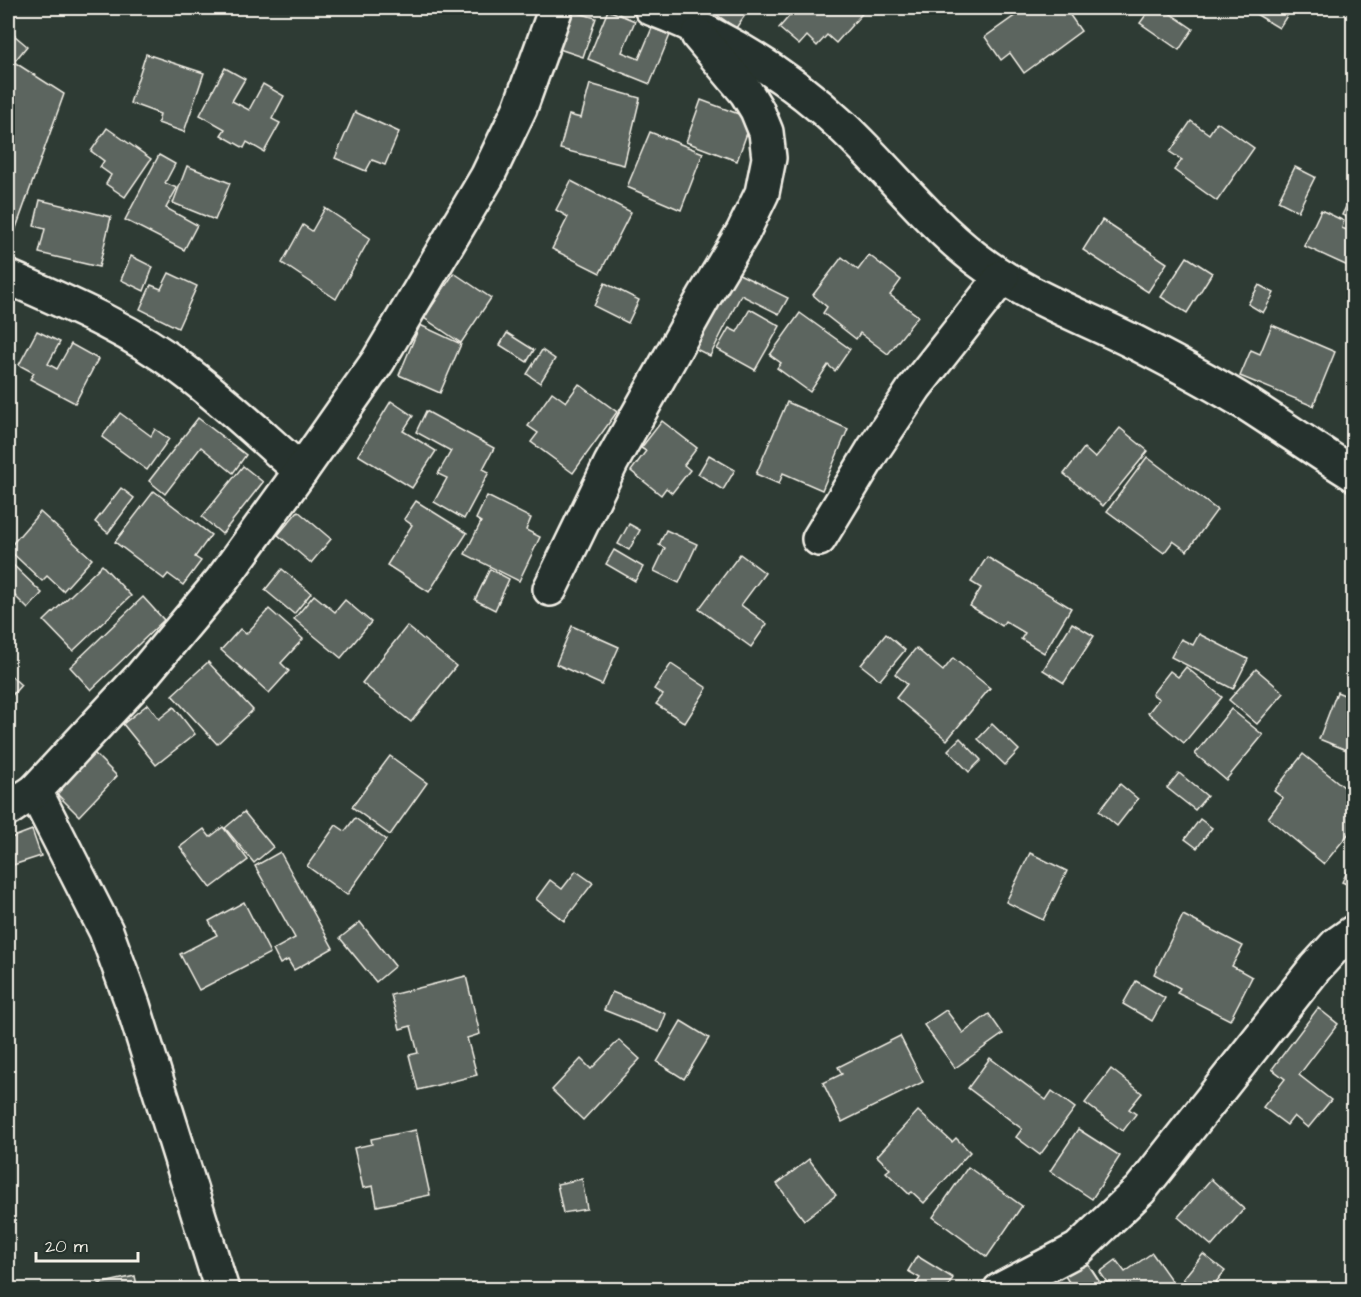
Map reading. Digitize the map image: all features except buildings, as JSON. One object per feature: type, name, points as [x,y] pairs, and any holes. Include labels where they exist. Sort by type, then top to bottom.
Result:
[{"type":"street","points":[[8,810],[34,791],[140,678],[222,580],[378,362],[487,177],[520,108],[556,8]]},
{"type":"street","points":[[651,8],[684,20],[740,49],[807,95],[843,127],[940,228],[975,258],[1002,277],[1140,345],[1246,404],[1353,474]]},
{"type":"street","points":[[550,589],[611,463],[743,232],[762,193],[769,158],[766,132],[758,110],[684,20]]},
{"type":"street","points":[[8,277],[138,339],[182,369],[301,471]]},
{"type":"street","points":[[819,538],[915,387],[1002,277]]},
{"type":"street","points":[[34,791],[106,931],[133,1005],[222,1290]]},
{"type":"street","points":[[1000,1290],[1078,1249],[1140,1190],[1315,968],[1353,932]]}]
